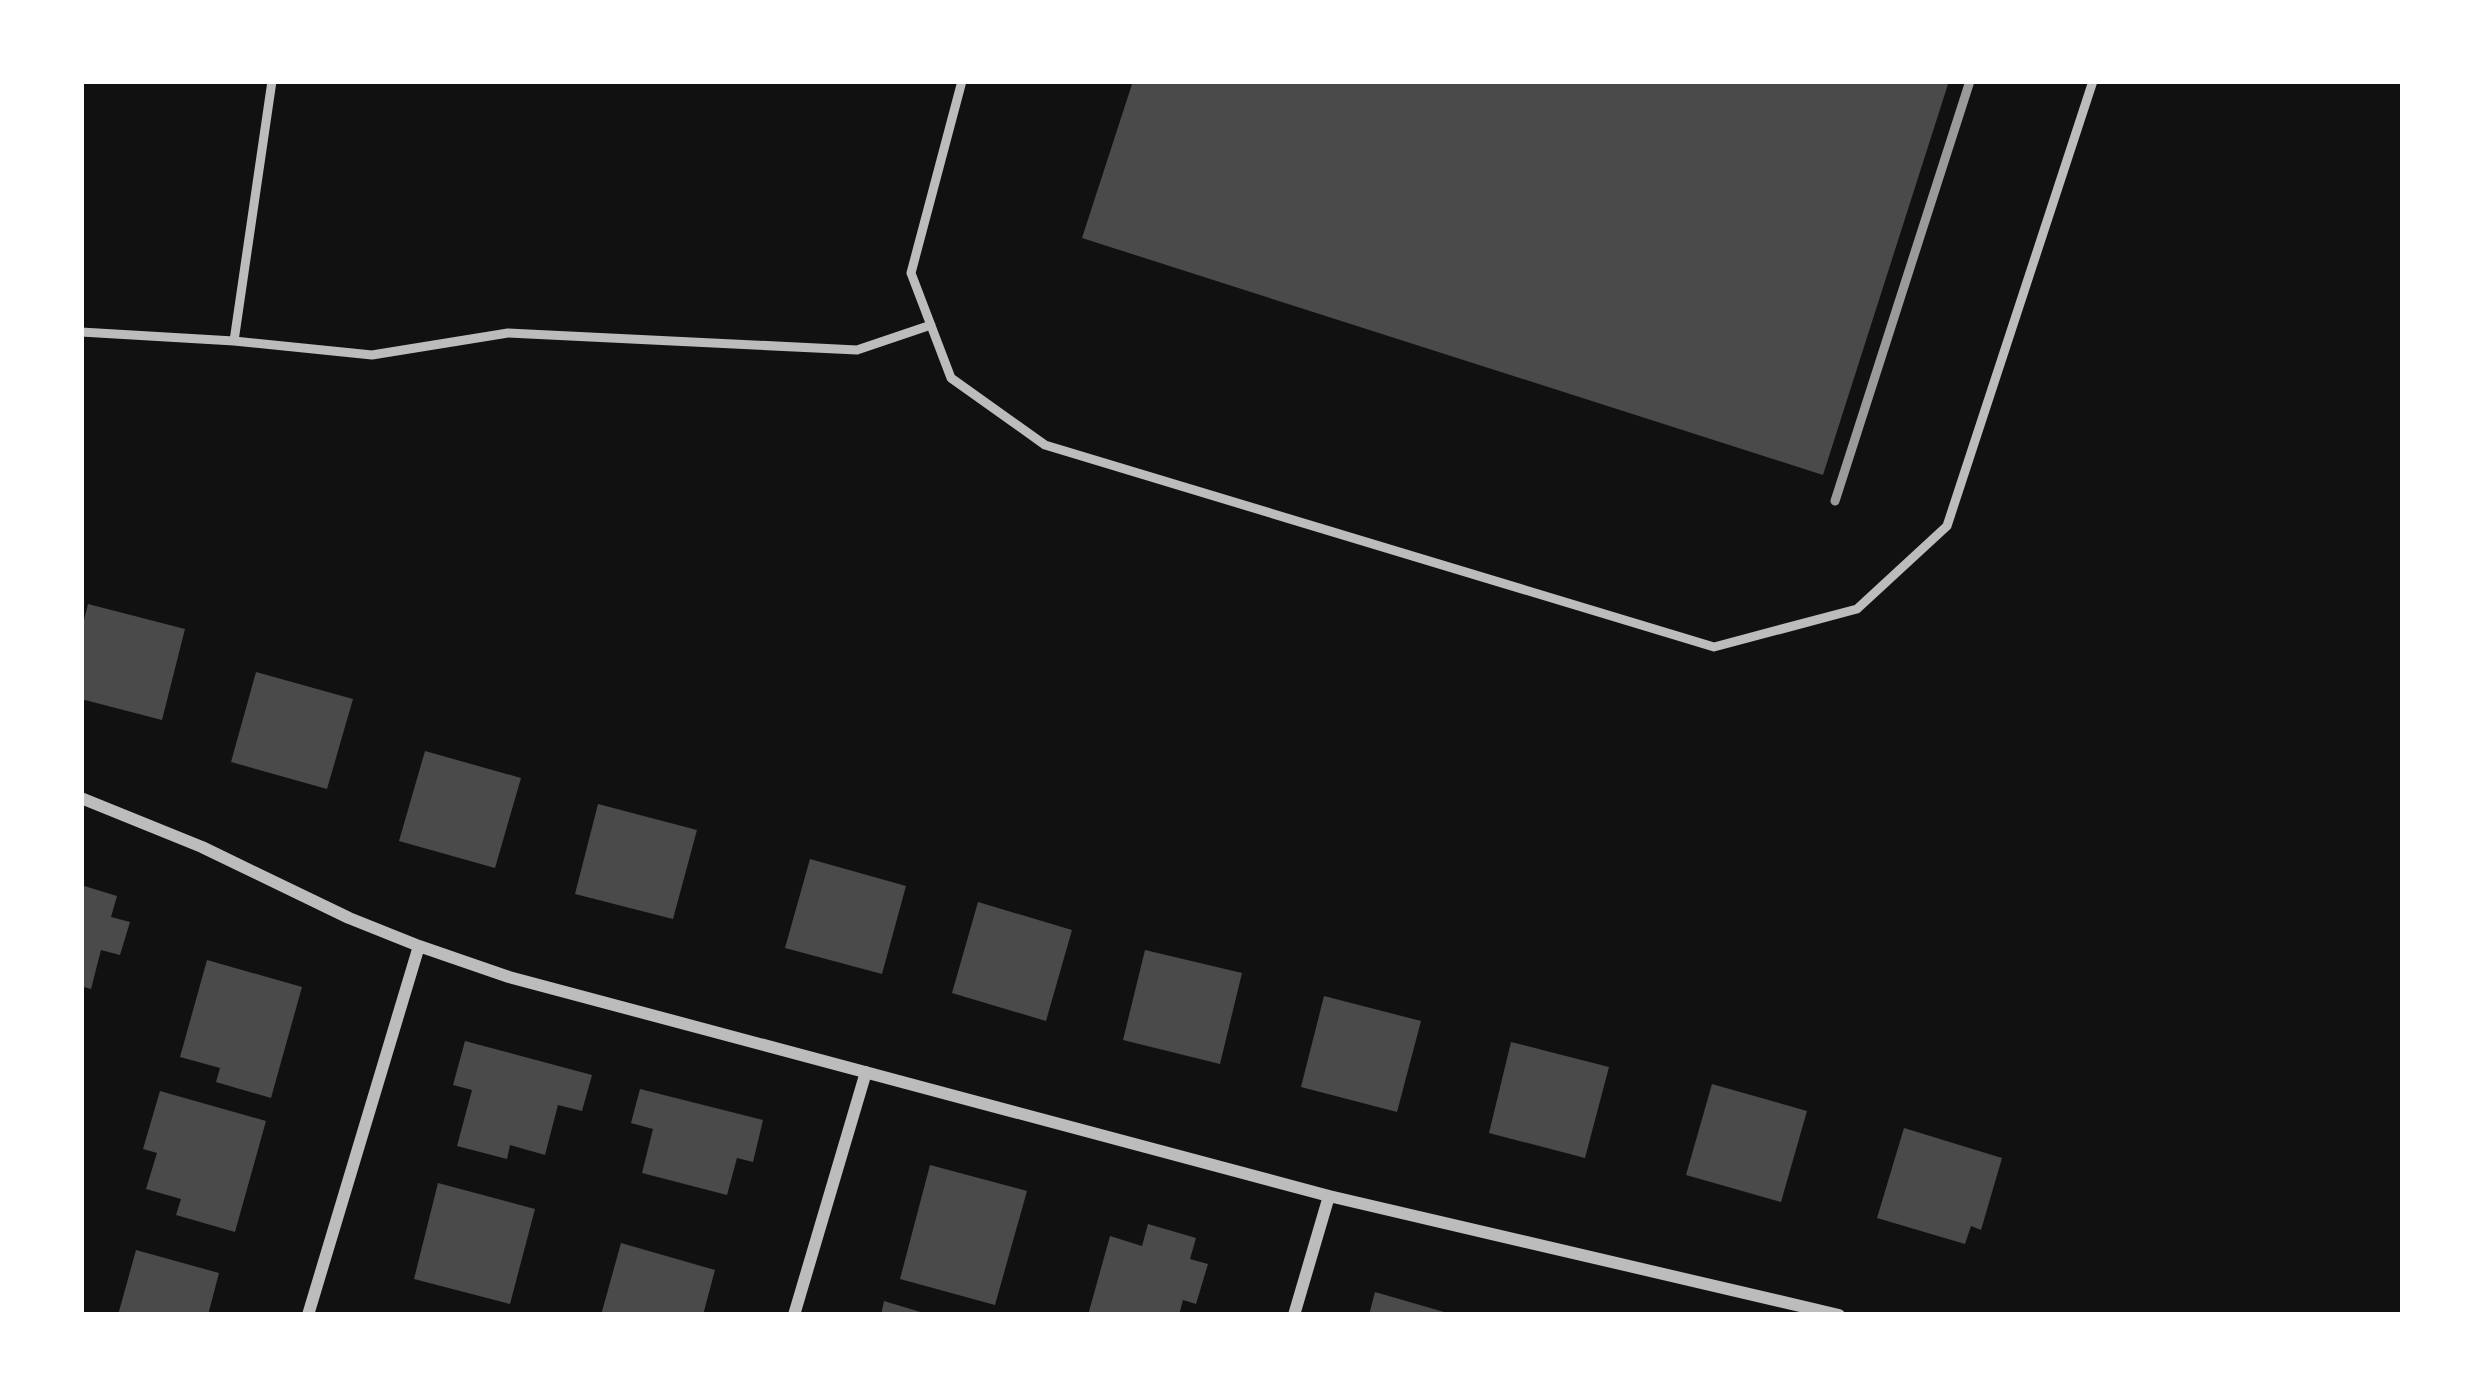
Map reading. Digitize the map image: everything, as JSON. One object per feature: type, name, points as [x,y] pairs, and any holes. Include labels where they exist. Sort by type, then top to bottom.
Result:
[{"type":"street","points":[[81,798],[202,847],[349,918],[509,977],[1329,1196],[1838,1315]]},
{"type":"street","points":[[308,1315],[419,946]]},
{"type":"street","points":[[794,1315],[866,1072]]},
{"type":"street","points":[[1294,1315],[1329,1196]]},
{"type":"street","points":[[1772,1315],[1776,1300]]},
{"type":"lane","points":[[234,341],[272,81]]},
{"type":"lane","points":[[962,81],[911,273],[952,378],[1045,446],[1714,646],[1857,609],[1947,526],[2093,81]]},
{"type":"lane","points":[[81,332],[372,355],[508,333],[857,350],[931,325]]},
{"type":"building","points":[[1133,81],[1949,81],[1823,475],[1082,238]]},
{"type":"building","points":[[88,604],[185,629],[162,720],[81,699],[81,632]]},
{"type":"building","points":[[256,672],[353,699],[327,789],[231,762]]},
{"type":"building","points":[[425,751],[521,778],[495,868],[399,841]]},
{"type":"building","points":[[598,804],[697,830],[673,919],[575,894]]},
{"type":"building","points":[[810,859],[906,886],[882,974],[785,948]]},
{"type":"building","points":[[81,885],[117,896],[111,917],[130,922],[120,955],[101,950],[91,989],[81,986]]},
{"type":"building","points":[[978,902],[1072,930],[1046,1021],[952,993]]},
{"type":"building","points":[[1145,950],[1242,973],[1220,1064],[1123,1040]]},
{"type":"building","points":[[207,960],[302,987],[271,1098],[216,1082],[220,1068],[180,1057]]},
{"type":"building","points":[[1324,996],[1421,1021],[1397,1112],[1301,1087]]},
{"type":"building","points":[[465,1041],[592,1075],[582,1111],[558,1105],[545,1155],[510,1145],[507,1159],[457,1146],[472,1090],[453,1085]]},
{"type":"building","points":[[1511,1042],[1609,1067],[1585,1158],[1489,1133]]},
{"type":"building","points":[[1712,1084],[1807,1111],[1781,1202],[1686,1175]]},
{"type":"building","points":[[640,1089],[763,1120],[753,1162],[737,1158],[727,1195],[642,1173],[653,1129],[631,1123]]},
{"type":"building","points":[[160,1091],[266,1121],[235,1232],[176,1215],[181,1199],[146,1189],[157,1153],[143,1149]]},
{"type":"building","points":[[1904,1128],[2002,1158],[1981,1230],[1971,1226],[1965,1244],[1877,1218]]},
{"type":"building","points":[[930,1165],[1027,1191],[995,1305],[900,1279]]},
{"type":"building","points":[[438,1183],[535,1209],[510,1304],[414,1279]]},
{"type":"building","points":[[1148,1224],[1196,1238],[1190,1259],[1208,1264],[1196,1304],[1183,1300],[1179,1315],[1088,1315],[1110,1236],[1142,1246]]},
{"type":"building","points":[[621,1243],[715,1270],[703,1315],[601,1315]]},
{"type":"building","points":[[136,1250],[219,1273],[208,1315],[118,1315]]},
{"type":"building","points":[[1375,1292],[1451,1314],[1451,1315],[1369,1315]]},
{"type":"building","points":[[884,1301],[927,1314],[881,1315]]},
{"type":"railway","points":[[1835,501],[1970,81]]}]
